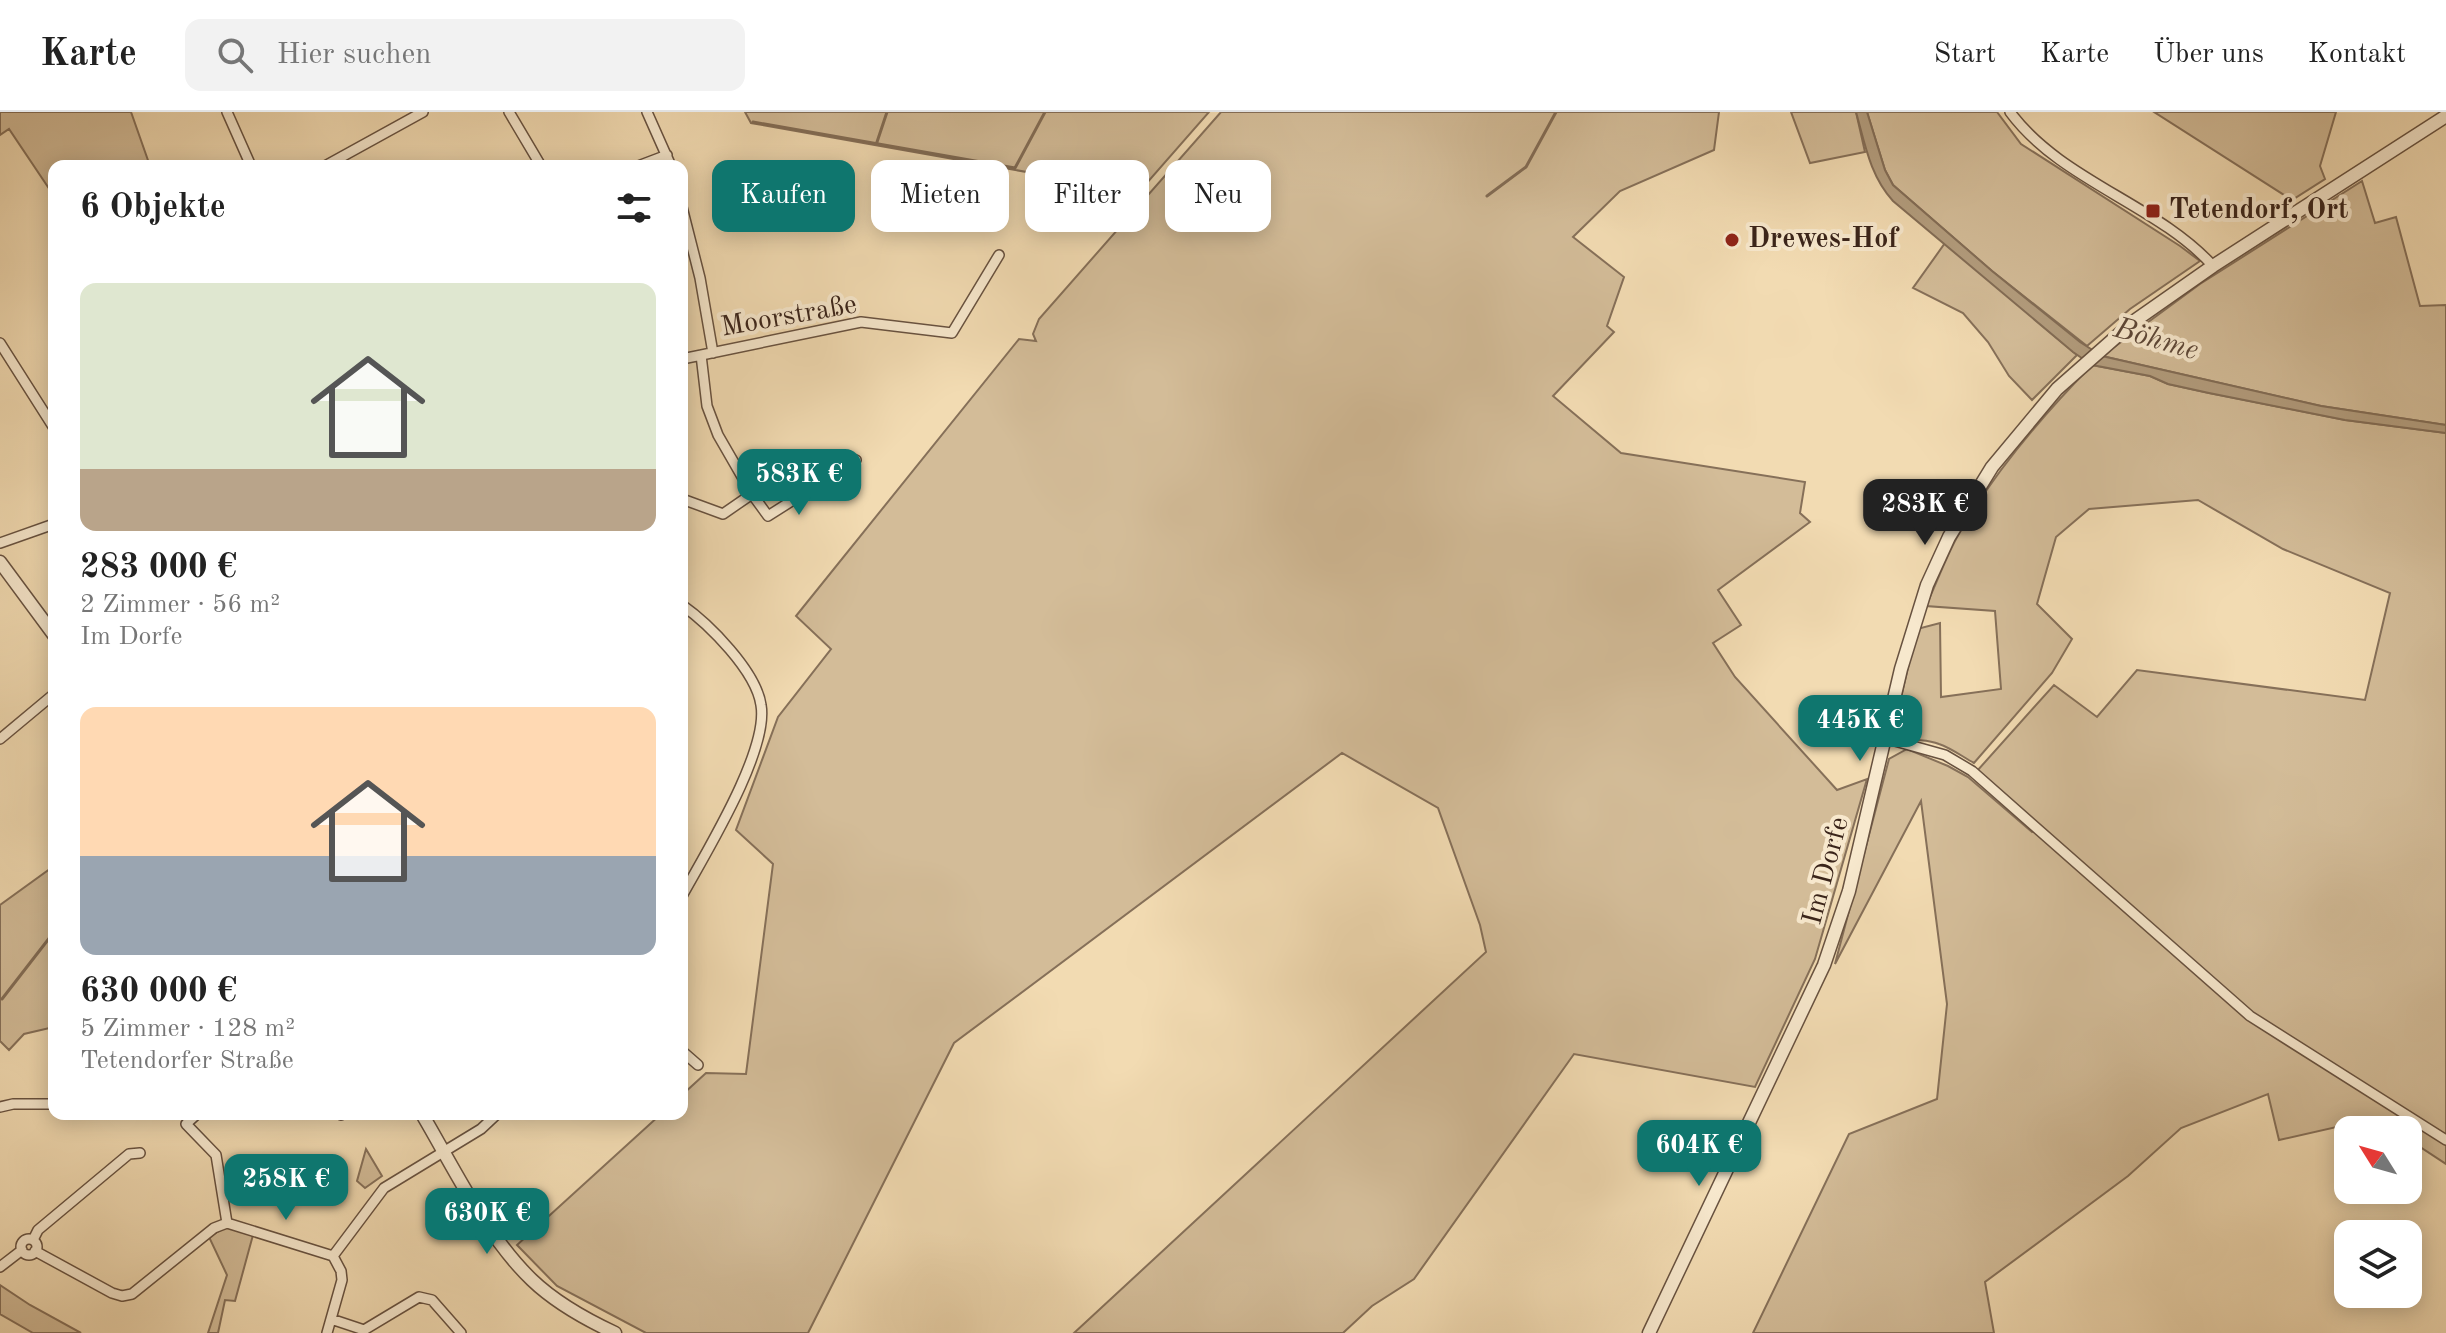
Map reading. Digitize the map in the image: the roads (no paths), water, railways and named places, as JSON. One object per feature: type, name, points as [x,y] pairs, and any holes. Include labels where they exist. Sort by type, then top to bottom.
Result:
[{"type":"street","points":[[227,112],[248,160]]},
{"type":"street","points":[[336,160],[423,112]]},
{"type":"street","points":[[509,112],[537,160]]},
{"type":"street","points":[[647,112],[669,160]]},
{"type":"street","points":[[2010,112],[2026,134],[2051,154],[2186,242],[2213,266]]},
{"type":"street","name":"Im Dorfe","points":[[1649,1333],[1824,965],[1849,891],[1884,738],[1927,585],[1949,537],[1992,467],[2036,413],[2101,347],[2213,266],[2446,116]]},
{"type":"street","points":[[654,160],[667,155]]},
{"type":"street","points":[[688,231],[713,353]]},
{"type":"street","name":"Moorstraße","points":[[688,358],[861,322],[952,333],[999,255]]},
{"type":"street","points":[[0,343],[48,419]]},
{"type":"street","points":[[701,355],[707,406],[718,435],[768,516],[856,460]]},
{"type":"street","points":[[688,501],[723,514],[752,494]]},
{"type":"street","points":[[0,543],[48,526]]},
{"type":"street","points":[[0,562],[48,627]]},
{"type":"street","points":[[688,610],[713,632],[755,685],[760,697],[762,720],[736,798],[688,885]]},
{"type":"street","points":[[0,739],[48,699]]},
{"type":"street","points":[[1884,738],[1945,755],[1972,771],[2250,1016],[2446,1140]]},
{"type":"street","points":[[688,1056],[698,1065]]},
{"type":"street","points":[[0,1107],[48,1104]]},
{"type":"street","points":[[190,1120],[186,1124],[216,1155],[227,1223]]},
{"type":"street","points":[[426,1120],[495,1235],[518,1266],[561,1303],[615,1333]]},
{"type":"street","points":[[333,1256],[378,1193],[491,1120]]},
{"type":"street","points":[[34,1245],[38,1230],[129,1154],[140,1153]]},
{"type":"street","points":[[0,1267],[22,1250],[25,1240],[112,1293],[122,1296],[141,1288],[214,1228],[227,1223],[333,1256],[342,1280],[327,1333]]},
{"type":"street","points":[[331,1319],[364,1330],[419,1297],[432,1300],[461,1333]]},
{"type":"waterway","points":[[877,142],[887,112]]},
{"type":"waterway","points":[[753,122],[1015,168],[1045,112]]},
{"type":"waterway","points":[[1487,196],[1526,167],[1556,112]]},
{"type":"waterway","points":[[2,999],[48,940]]},
{"type":"place","name":"Tetendorf, Ort","points":[[2153,211]]},
{"type":"place","name":"Drewes-Hof","points":[[1732,240]]},
{"type":"water label","name":"Böhme","points":[[2156,340]]}]
